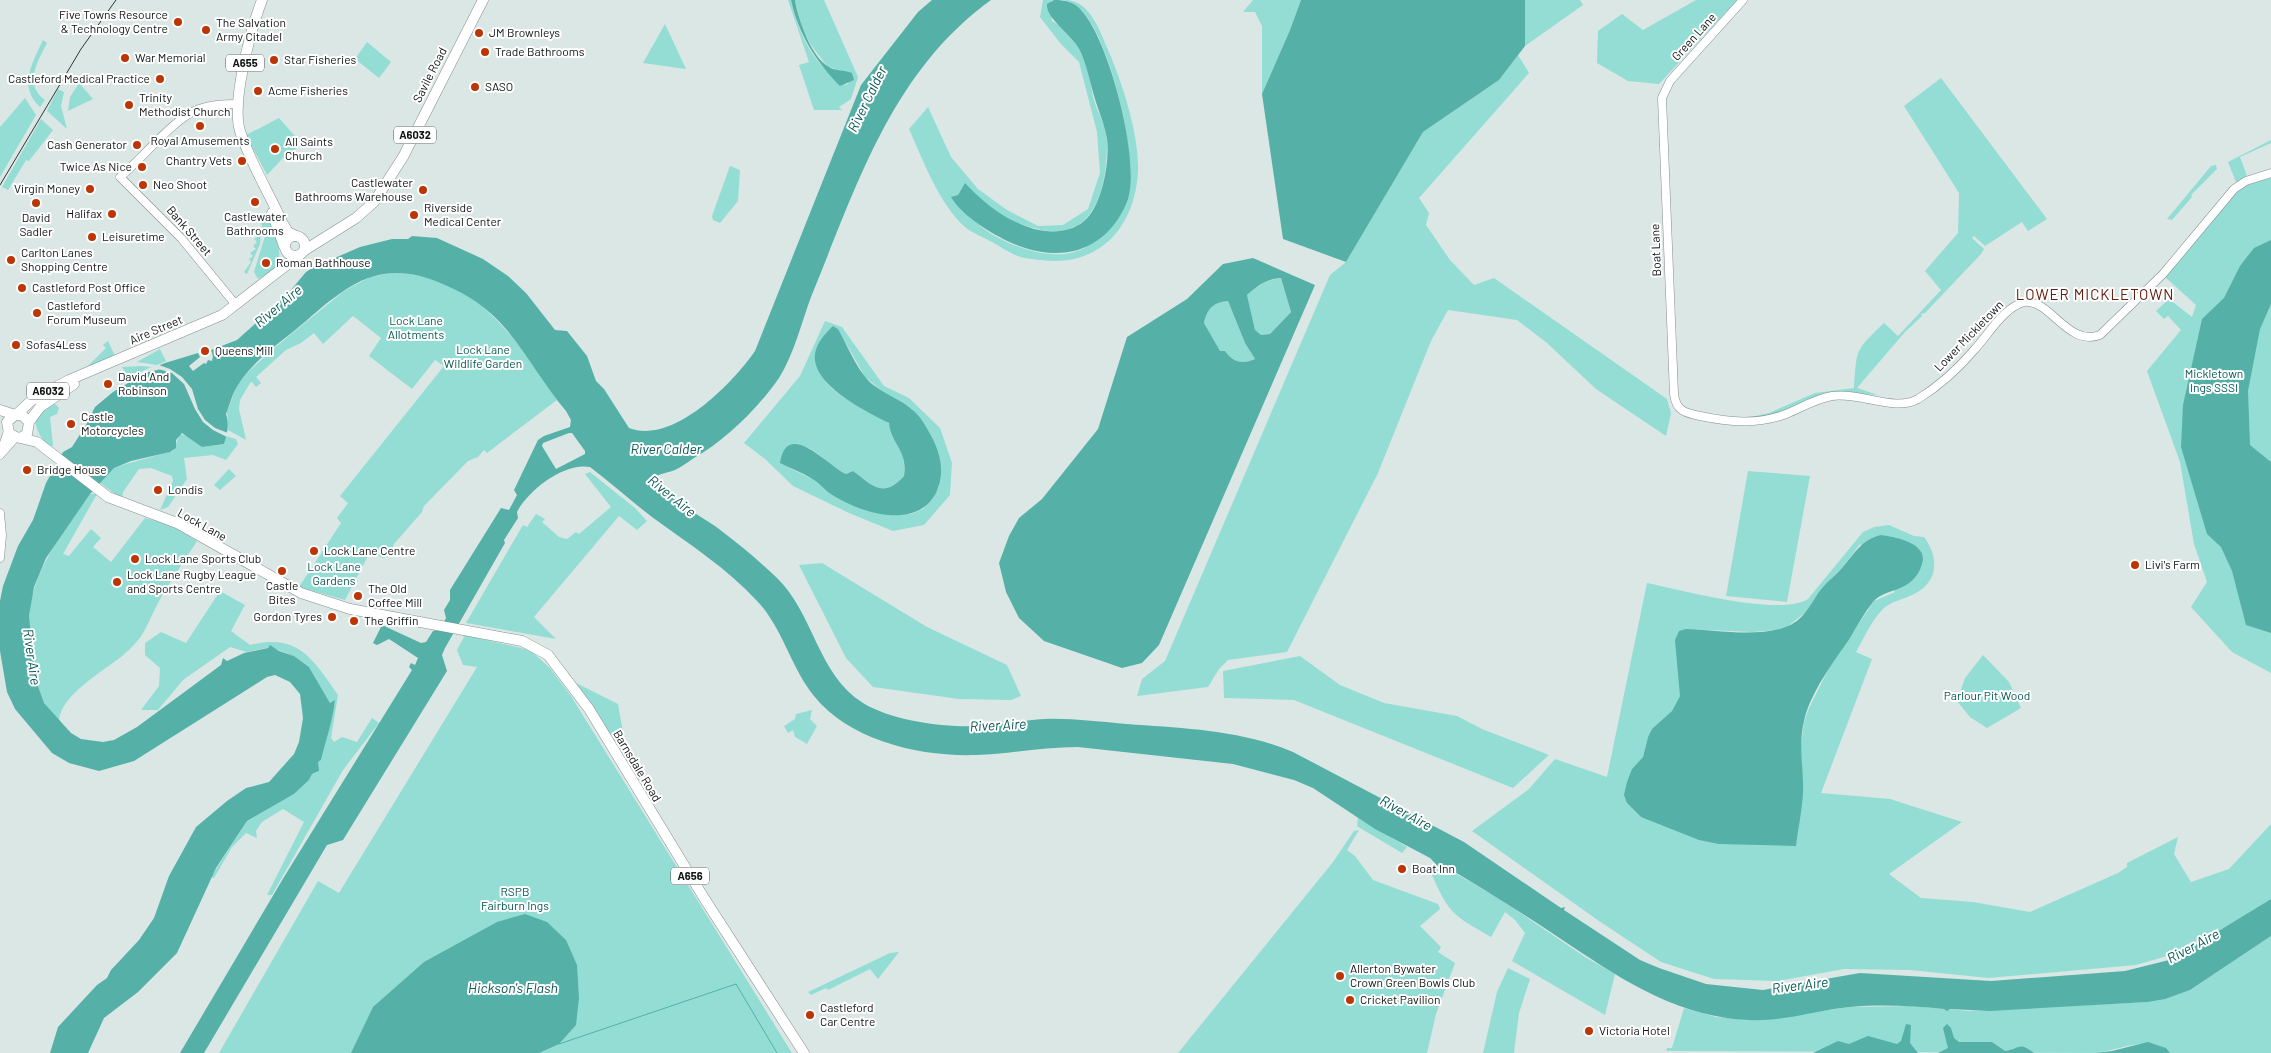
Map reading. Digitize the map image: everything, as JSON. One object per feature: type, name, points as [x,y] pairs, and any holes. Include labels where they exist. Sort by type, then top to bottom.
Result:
[{"type":"main road","name":"A655","points":[[262,0],[247,52],[238,104],[240,131],[285,227],[299,237]]},
{"type":"main road","name":"Savile Road","points":[[236,305],[314,242],[349,222],[374,202],[403,157],[483,0]]},
{"type":"main road","name":"A655","points":[[266,187],[280,238],[285,249]]},
{"type":"main road","points":[[285,266],[285,249],[290,237],[299,237],[314,242]]},
{"type":"main road","points":[[285,249],[301,253],[305,244],[299,237]]},
{"type":"main road","name":"Aire Street","points":[[15,414],[37,397],[69,380],[85,375],[189,330],[222,315],[236,305]]},
{"type":"main road","name":"Aire Street","points":[[29,424],[40,407],[85,375]]},
{"type":"main road","points":[[0,410],[25,416],[29,424],[27,434],[10,432],[8,419],[15,414]]},
{"type":"main road","name":"A656","points":[[29,424],[37,442]]},
{"type":"main road","name":"A656","points":[[10,432],[37,442]]},
{"type":"main road","name":"Lock Lane","points":[[37,442],[108,497],[177,523],[300,593],[365,612]]},
{"type":"main road","name":"Barnsdale Road","points":[[365,612],[460,628],[530,643],[554,662],[589,709],[699,890],[804,1053]]},
{"type":"street","name":"Green Lane","points":[[1664,91],[1743,0]]},
{"type":"street","name":"Boat Lane","points":[[1664,91],[1662,109],[1674,394],[1678,408]]},
{"type":"street","name":"Bank Street","points":[[236,305],[163,218],[120,177],[179,121],[193,112],[222,104],[238,104]]},
{"type":"street","name":"Lower Mickletown","points":[[1678,408],[1688,414],[1740,422],[1773,418],[1819,399],[1834,396],[1859,396],[1896,404],[1911,402],[1929,392],[1955,370],[2007,312],[2024,302],[2036,304],[2076,333],[2088,337],[2100,335],[2111,327],[2163,274],[2234,189],[2246,181],[2271,173]]},
{"type":"street","points":[[0,454],[10,432]]},
{"type":"street","points":[[0,514],[2,535],[0,558]]},
{"type":"green space","points":[[788,0],[791,0],[803,37],[817,60],[835,78],[846,85],[849,83],[835,69],[827,66],[811,45],[802,29],[795,0],[824,0],[858,77],[851,99],[839,107],[842,110],[814,110],[799,65],[809,62]]},
{"type":"green space","points":[[1043,0],[1054,0],[1051,1],[1052,21],[1068,33],[1080,51],[1088,71],[1095,104],[1105,129],[1107,142],[1106,161],[1104,180],[1099,197],[1091,212],[1081,223],[1067,230],[1049,231],[1023,225],[1000,215],[965,184],[958,195],[952,197],[978,223],[996,237],[1041,253],[1064,254],[1090,245],[1111,226],[1120,214],[1127,201],[1130,182],[1130,159],[1126,131],[1113,75],[1104,49],[1083,12],[1064,0],[1073,1],[1081,5],[1087,10],[1097,25],[1114,64],[1125,97],[1137,151],[1137,182],[1133,201],[1118,231],[1093,252],[1077,258],[1060,261],[1021,257],[965,227],[947,206],[940,194],[909,129],[928,107],[951,157],[978,189],[1007,210],[1038,226],[1063,225],[1088,209],[1100,173],[1097,132],[1079,62],[1061,44],[1040,17]]},
{"type":"green space","points":[[1253,0],[1301,0],[1262,94],[1262,26],[1255,12],[1243,12]]},
{"type":"green space","points":[[1525,0],[1580,0],[1583,5],[1525,46]]},
{"type":"green space","points":[[1696,0],[1737,0],[1659,84],[1628,81],[1597,63],[1598,31],[1622,14],[1643,30]]},
{"type":"green space","points":[[665,24],[686,69],[643,63]]},
{"type":"green space","points":[[43,40],[47,43],[34,72],[35,87],[38,94],[45,100],[40,107],[33,99],[28,83],[31,66]]},
{"type":"green space","points":[[367,42],[391,62],[379,78],[355,59]]},
{"type":"green space","points":[[1518,55],[1529,73],[1419,198],[1429,213],[1426,225],[1450,260],[1474,285],[1494,278],[1667,399],[1671,413],[1666,436],[1596,389],[1547,343],[1517,320],[1448,310],[1431,341],[1378,473],[1287,652],[1228,660],[1219,669],[1208,687],[1137,696],[1142,679],[1165,661],[1330,275],[1346,262],[1423,132],[1499,80]]},
{"type":"green space","points":[[1941,78],[2047,219],[2028,231],[2022,222],[1985,246],[1974,236],[1972,238],[1984,249],[1981,254],[1925,313],[1921,314],[1922,316],[1905,332],[1857,388],[1878,395],[1852,393],[1770,416],[1746,418],[1769,413],[1815,393],[1854,388],[1857,357],[1868,339],[1884,323],[1898,336],[1941,290],[1925,271],[1958,233],[1959,193],[1904,106]]},
{"type":"green space","points":[[79,83],[93,99],[68,111],[70,97]]},
{"type":"green space","points":[[58,89],[64,92],[61,106],[67,129],[47,111]]},
{"type":"green space","points":[[25,98],[36,115],[0,177],[0,127]]},
{"type":"green space","points":[[279,118],[302,144],[283,158],[267,175],[246,135]]},
{"type":"green space","points":[[41,119],[53,130],[29,161],[26,160],[8,190],[2,187]]},
{"type":"green space","points":[[2271,140],[2271,143],[2240,157],[2247,176],[2236,182],[2228,162]]},
{"type":"green space","points":[[2216,165],[2217,169],[2191,195],[2192,197],[2172,220],[2167,219],[2211,166]]},
{"type":"green space","points":[[730,166],[740,170],[738,201],[720,223],[713,220],[712,216]]},
{"type":"green space","name":"Mickletown Ings SSSI","points":[[2271,178],[2271,673],[2232,652],[2191,607],[2207,582],[2194,544],[2180,462],[2147,371],[2181,330],[2168,316],[2164,319],[2156,311],[2169,299],[2192,317],[2196,305],[2165,277],[2235,193],[2245,185]]},
{"type":"green space","points":[[264,219],[272,224],[279,256],[274,268],[258,279],[254,272],[265,236],[261,223]]},
{"type":"green space","points":[[261,234],[260,244],[247,274],[244,272],[251,262],[249,259],[253,256],[250,253],[256,249],[253,246],[257,242],[254,239]]},
{"type":"green space","points":[[392,273],[421,276],[447,284],[469,297],[490,313],[525,354],[557,400],[487,453],[484,450],[478,457],[468,461],[424,506],[422,512],[394,544],[389,556],[383,558],[370,552],[345,600],[299,587],[341,523],[337,518],[348,503],[340,496],[444,366],[435,360],[412,389],[369,356],[381,338],[353,316],[323,344],[314,333],[301,343],[286,350],[256,377],[261,383],[256,387],[252,382],[250,383],[240,400],[239,409],[246,440],[228,430],[227,411],[237,386],[247,373],[273,349],[344,291],[370,277]]},
{"type":"green space","points":[[1281,278],[1291,312],[1270,334],[1261,335],[1255,331],[1247,295],[1262,284]]},
{"type":"green space","points":[[1228,301],[1245,343],[1255,359],[1242,362],[1232,358],[1225,351],[1220,352],[1204,323],[1212,307],[1218,303]]},
{"type":"green space","points":[[825,321],[842,327],[884,386],[909,398],[940,428],[952,463],[950,495],[924,525],[893,531],[849,513],[793,486],[765,459],[744,443],[800,376]],"holes":[[[833,326],[838,329],[865,377],[883,392],[912,409],[939,486],[932,500],[923,509],[911,514],[885,514],[841,500],[816,481],[780,463],[809,448],[846,474],[853,471],[878,488],[890,487],[904,476],[901,447],[891,426],[876,415],[842,396],[824,379],[818,368],[815,354]]]},
{"type":"green space","points":[[108,341],[115,356],[80,371],[88,366],[106,348],[103,345]]},
{"type":"green space","points":[[160,349],[166,361],[157,365],[137,362]]},
{"type":"green space","points":[[122,367],[151,367],[129,378]]},
{"type":"green space","points":[[49,403],[55,404],[59,408],[57,414],[50,417],[53,445],[51,448],[40,434],[35,418]]},
{"type":"green space","points":[[180,434],[190,437],[202,447],[224,444],[226,436],[236,439],[238,444],[226,460],[213,455],[184,458],[187,479],[168,507],[160,510],[173,481],[172,476],[151,468],[139,469],[123,492],[122,499],[100,483],[114,468],[173,451]]},
{"type":"green space","points":[[229,469],[236,476],[220,490],[214,485]]},
{"type":"green space","points":[[1748,471],[1810,476],[1787,602],[1726,596]]},
{"type":"green space","points":[[590,472],[635,508],[647,521],[637,530],[619,516],[534,617],[556,639],[466,623],[523,525],[527,527],[536,514],[545,519],[542,522],[559,537],[567,539],[576,532],[579,534],[611,507],[585,474]]},
{"type":"green space","points":[[90,494],[97,494],[63,554],[69,556],[91,529],[101,538],[93,547],[111,562],[145,518],[169,524],[197,541],[162,595],[147,626],[136,643],[75,693],[61,711],[59,721],[48,709],[40,695],[36,680],[29,629],[31,600],[42,568],[50,552]]},
{"type":"green space","points":[[1889,525],[1914,536],[1924,537],[1932,553],[1934,568],[1928,583],[1922,589],[1883,609],[1871,624],[1856,652],[1872,659],[1821,793],[1890,799],[1962,822],[1889,874],[1921,898],[1973,902],[2030,912],[2118,873],[2127,867],[2127,863],[2178,837],[2174,854],[2191,882],[2229,869],[2271,824],[2271,899],[2219,932],[2218,928],[2174,954],[2136,965],[1988,978],[1910,970],[1844,969],[1778,981],[1714,979],[1661,962],[1599,921],[1472,831],[1529,789],[1555,759],[1607,777],[1647,583],[1754,604],[1794,604],[1808,599],[1863,532],[1874,527]],"holes":[[[1860,544],[1895,592],[1874,601],[1830,666],[1809,708],[1804,722],[1801,746],[1803,793],[1641,817],[1627,803],[1632,769],[1643,757],[1648,737],[1672,711],[1680,696],[1686,629],[1752,632],[1776,630],[1788,626],[1810,609],[1823,587],[1842,568]]]},
{"type":"green space","points":[[822,563],[927,627],[1007,665],[1021,696],[1011,700],[959,699],[873,687],[846,658],[799,565]]},
{"type":"green space","points":[[220,591],[245,605],[231,631],[250,645],[267,642],[292,646],[303,652],[320,670],[338,695],[331,738],[334,742],[342,737],[357,742],[372,718],[379,723],[343,770],[272,895],[267,895],[304,822],[283,809],[262,822],[256,831],[257,838],[246,833],[232,847],[214,878],[211,877],[247,821],[294,794],[309,780],[312,774],[318,772],[318,762],[321,760],[335,701],[330,703],[309,667],[294,656],[270,647],[247,652],[230,647],[183,680],[158,710],[141,710],[159,686],[160,668],[145,655],[145,643],[161,632],[186,643]]},
{"type":"green space","name":"RSPB Fairburn Ings","points":[[465,635],[530,650],[550,668],[571,696],[792,1053],[219,1053],[318,881],[339,893],[477,667],[463,665],[457,650]]},
{"type":"green space","name":"Parlour Pit Wood","points":[[1983,655],[2009,682],[2021,708],[1987,728],[1970,717],[1957,701],[1965,678]]},
{"type":"green space","points":[[1300,656],[1340,685],[1384,703],[1457,716],[1482,729],[1549,755],[1513,788],[1294,700],[1224,698],[1223,671]]},
{"type":"green space","points":[[576,683],[618,704],[630,772],[598,715]]},
{"type":"green space","points":[[812,710],[810,719],[817,726],[807,744],[795,737],[793,730],[788,733],[784,726],[795,719],[796,714]]},
{"type":"green space","points":[[1358,818],[1407,847],[1402,853],[1357,826]]},
{"type":"green space","points":[[1359,830],[1347,850],[1355,856],[1373,880],[1438,904],[1440,909],[1420,926],[1441,947],[1438,952],[1455,963],[1436,1014],[1427,1053],[1178,1053],[1333,862],[1354,831]]},
{"type":"green space","points":[[1440,865],[1494,895],[1585,957],[1615,974],[1605,1015],[1512,961],[1525,933],[1515,920],[1505,912],[1491,937],[1460,918],[1448,905],[1431,873]]},
{"type":"green space","points":[[2271,936],[2271,1053],[2170,1053],[2163,1047],[2154,1044],[2134,1045],[2095,1053],[1666,1051],[1667,1048],[1672,1048],[1684,1008],[1716,1017],[1750,1020],[1851,1007],[1910,1006],[1970,1011],[2148,1002],[2190,990]]},
{"type":"green space","points":[[899,952],[878,979],[870,969],[828,990],[826,988],[811,995],[808,992],[890,953]]},
{"type":"green space","points":[[1508,968],[1530,979],[1519,1013],[1514,1053],[1483,1053],[1497,992]]},
{"type":"water","points":[[791,0],[795,0],[806,37],[822,62],[831,68],[852,73],[854,80],[840,86],[823,67],[803,35]]},
{"type":"water","points":[[932,0],[991,0],[956,29],[927,61],[902,97],[880,135],[861,174],[811,297],[793,349],[779,378],[751,412],[718,442],[677,469],[654,478],[658,485],[673,498],[712,524],[776,577],[789,592],[799,608],[835,676],[848,691],[863,703],[904,719],[952,726],[996,725],[1044,719],[1075,720],[1212,731],[1273,745],[1293,752],[1464,842],[1561,908],[1565,907],[1564,910],[1640,960],[1706,984],[1763,990],[1860,973],[1991,981],[2125,971],[2173,959],[2271,899],[2271,936],[2190,990],[2165,999],[2148,1002],[1990,1011],[1950,1009],[1947,1011],[1944,1009],[1897,1006],[1862,1006],[1762,1020],[1721,1017],[1694,1011],[1643,990],[1595,962],[1470,881],[1443,865],[1435,868],[1435,863],[1430,858],[1375,829],[1313,788],[1294,780],[1233,764],[1078,747],[976,755],[933,753],[888,743],[867,735],[829,712],[814,696],[799,673],[781,636],[767,613],[734,578],[652,517],[590,467],[580,467],[559,473],[548,479],[522,504],[517,512],[518,518],[504,540],[505,543],[445,648],[442,655],[447,671],[343,840],[327,845],[204,1053],[180,1053],[284,877],[412,670],[409,667],[411,663],[415,665],[418,658],[389,639],[377,645],[373,643],[382,625],[421,643],[426,642],[433,631],[440,629],[446,618],[444,610],[450,600],[450,590],[501,508],[509,510],[517,495],[514,490],[538,440],[570,427],[571,420],[566,411],[514,339],[486,309],[445,285],[404,273],[387,274],[355,284],[339,294],[252,367],[238,385],[231,399],[226,414],[228,428],[224,444],[202,447],[182,433],[176,440],[176,448],[170,452],[131,461],[114,468],[90,494],[46,558],[34,587],[29,616],[35,678],[44,703],[71,733],[81,739],[103,742],[114,740],[137,727],[221,665],[223,658],[227,661],[244,653],[268,648],[270,645],[279,651],[294,656],[309,667],[330,703],[335,700],[321,760],[318,762],[319,771],[312,774],[309,780],[294,794],[247,821],[216,868],[177,953],[138,992],[104,1018],[88,1053],[50,1053],[58,1027],[97,985],[107,978],[111,970],[139,940],[154,918],[169,876],[196,827],[246,788],[269,782],[294,754],[299,742],[303,718],[300,694],[290,682],[275,675],[267,677],[134,761],[99,771],[69,763],[52,753],[15,709],[7,692],[0,651],[0,601],[3,586],[18,546],[33,520],[46,483],[63,452],[72,447],[95,407],[113,392],[145,373],[161,369],[160,365],[165,363],[198,353],[200,357],[189,366],[193,371],[204,363],[206,364],[208,360],[212,361],[211,350],[237,340],[285,297],[306,272],[314,267],[360,247],[392,239],[408,239],[412,236],[437,238],[483,259],[508,276],[526,293],[555,330],[567,331],[587,356],[596,381],[604,389],[629,428],[646,431],[664,428],[682,420],[717,394],[755,351],[861,85],[918,12]],"holes":[[[572,433],[585,451],[585,454],[556,469],[542,446],[543,443]]]},
{"type":"water","points":[[1054,0],[1062,0],[1075,5],[1092,25],[1112,73],[1126,132],[1130,160],[1130,184],[1127,202],[1109,230],[1098,240],[1085,247],[1057,253],[1025,248],[1005,240],[974,221],[964,213],[951,197],[958,195],[965,183],[988,205],[1005,216],[1034,229],[1047,231],[1067,230],[1079,225],[1096,205],[1106,171],[1108,148],[1106,134],[1082,55],[1075,43],[1050,15],[1048,10],[1047,4]]},
{"type":"water","points":[[1301,0],[1525,0],[1525,46],[1499,80],[1423,132],[1346,262],[1283,239],[1262,94]]},
{"type":"water","name":"Mickletown Ings SSSI","points":[[2271,240],[2271,304],[2260,329],[2248,391],[2250,445],[2271,462],[2271,633],[2246,625],[2232,571],[2221,547],[2207,534],[2181,447],[2183,405],[2202,319],[2224,298],[2240,266],[2254,248]]},
{"type":"water","points":[[1253,258],[1315,285],[1159,645],[1142,663],[1122,668],[1044,641],[1019,618],[1006,592],[999,563],[1009,536],[1019,518],[1042,499],[1098,429],[1127,337],[1187,299],[1223,264]],"holes":[[[1281,278],[1291,312],[1270,334],[1261,335],[1255,330],[1247,295],[1262,283]],[[1228,301],[1245,343],[1255,359],[1242,362],[1231,358],[1225,351],[1220,351],[1204,323],[1212,307],[1218,303]]]},
{"type":"water","points":[[833,326],[838,329],[857,365],[867,379],[878,389],[913,410],[928,430],[936,447],[941,465],[941,474],[936,493],[927,505],[915,512],[885,515],[854,506],[828,492],[808,476],[780,463],[784,450],[791,445],[799,445],[819,455],[846,474],[853,471],[878,488],[890,487],[904,476],[904,460],[890,430],[889,423],[839,394],[819,372],[815,360],[817,347]]},
{"type":"water","points":[[1881,535],[1894,537],[1916,546],[1921,551],[1923,557],[1922,564],[1918,574],[1906,585],[1878,597],[1873,602],[1823,678],[1807,710],[1802,730],[1803,793],[1796,846],[1719,844],[1699,840],[1641,817],[1627,803],[1624,795],[1632,769],[1643,757],[1652,729],[1672,711],[1680,696],[1675,640],[1679,631],[1686,629],[1724,632],[1765,632],[1788,626],[1804,614],[1823,587],[1840,571],[1863,544]]},
{"type":"water","name":"Hickson's Flash","points":[[525,914],[547,922],[566,940],[577,965],[579,998],[576,1025],[559,1044],[539,1053],[351,1053],[373,1007],[424,962],[497,922]]},
{"type":"water","points":[[1906,1024],[1911,1025],[1910,1043],[1918,1053],[1813,1053],[1838,1041],[1849,1044],[1868,1036],[1897,1044],[1901,1041]]},
{"type":"water","points":[[1947,1024],[1951,1028],[1954,1038],[1959,1042],[1992,1042],[2005,1051],[2025,1047],[2034,1053],[1938,1053],[1948,1048],[1943,1028]]},
{"type":"water","points":[[2148,1042],[2166,1048],[2170,1053],[2095,1053],[2112,1051]]},
{"type":"pier","points":[[159,365],[170,369],[182,377],[192,389],[198,409],[205,420],[215,428],[228,433],[227,437],[203,422],[184,384],[172,373],[158,369]]},
{"type":"waterway","points":[[559,1044],[736,984],[777,1053]]},
{"type":"railway","points":[[0,185],[81,49],[116,0]]},
{"type":"place","name":"Five Towns Resource & Technology Centre","points":[[178,22]]},
{"type":"place","name":"The Salvation Army Citadel","points":[[206,30]]},
{"type":"place","name":"JM Brownleys","points":[[479,33]]},
{"type":"place","name":"Trade Bathrooms","points":[[485,52]]},
{"type":"place","name":"War Memorial","points":[[125,58]]},
{"type":"place","name":"Star Fisheries","points":[[274,60]]},
{"type":"place","name":"Castleford Medical Practice","points":[[160,79]]},
{"type":"place","name":"SASO","points":[[475,87]]},
{"type":"place","name":"Acme Fisheries","points":[[258,91]]},
{"type":"place","name":"Trinity Methodist Church","points":[[129,105]]},
{"type":"place","name":"Royal Amusements","points":[[200,126]]},
{"type":"place","name":"Cash Generator","points":[[137,145]]},
{"type":"place","name":"All Saints Church","points":[[275,149]]},
{"type":"place","name":"Chantry Vets","points":[[242,161]]},
{"type":"place","name":"Twice As Nice","points":[[142,167]]},
{"type":"place","name":"Neo Shoot","points":[[143,185]]},
{"type":"place","name":"Virgin Money","points":[[90,189]]},
{"type":"place","name":"Castlewater Bathrooms Warehouse","points":[[423,190]]},
{"type":"place","name":"Castlewater Bathrooms","points":[[255,202]]},
{"type":"place","name":"David Sadler","points":[[36,203]]},
{"type":"place","name":"Halifax","points":[[112,214]]},
{"type":"place","name":"Riverside Medical Center","points":[[414,215]]},
{"type":"place","name":"Leisuretime","points":[[92,237]]},
{"type":"place","name":"Carlton Lanes Shopping Centre","points":[[11,260]]},
{"type":"place","name":"Roman Bathhouse","points":[[266,263]]},
{"type":"place","name":"Castleford Post Office","points":[[22,288]]},
{"type":"place","name":"Castleford Forum Museum","points":[[37,313]]},
{"type":"place","name":"Sofas4Less","points":[[16,345]]},
{"type":"place","name":"Queens Mill","points":[[205,351]]},
{"type":"place","name":"David And Robinson","points":[[108,384]]},
{"type":"place","name":"Castle Motorcycles","points":[[71,424]]},
{"type":"place","name":"Bridge House","points":[[27,470]]},
{"type":"place","name":"Londis","points":[[158,490]]},
{"type":"place","name":"Lock Lane Centre","points":[[314,551]]},
{"type":"place","name":"Lock Lane Sports Club","points":[[135,559]]},
{"type":"place","name":"Livi's Farm","points":[[2135,565]]},
{"type":"place","name":"Castle Bites","points":[[282,571]]},
{"type":"place","name":"Lock Lane Rugby League and Sports Centre","points":[[117,582]]},
{"type":"place","name":"The Old Coffee Mill","points":[[358,596]]},
{"type":"place","name":"Gordon Tyres","points":[[332,617]]},
{"type":"place","name":"The Griffin","points":[[354,621]]},
{"type":"place","name":"Boat Inn","points":[[1402,869]]},
{"type":"place","name":"Allerton Bywater Crown Green Bowls Club","points":[[1340,976]]},
{"type":"place","name":"Cricket Pavilion","points":[[1350,1000]]},
{"type":"place","name":"Castleford Car Centre","points":[[810,1015]]},
{"type":"place","name":"Victoria Hotel","points":[[1589,1031]]},
{"type":"district","name":"LOWER MICKLETOWN","points":[[2095,295]]},
{"type":"water label","name":"River Calder","points":[[867,99]]},
{"type":"water label","name":"River Aire","points":[[278,306]]},
{"type":"water label","name":"River Calder","points":[[666,449]]},
{"type":"water label","name":"River Aire","points":[[672,496]]},
{"type":"water label","name":"River Aire","points":[[32,657]]},
{"type":"water label","name":"River Aire","points":[[998,725]]},
{"type":"water label","name":"River Aire","points":[[1406,813]]},
{"type":"water label","name":"River Aire","points":[[2193,946]]},
{"type":"water label","name":"River Aire","points":[[1800,985]]},
{"type":"park label","name":"Lock Lane Allotments","points":[[416,328]]},
{"type":"park label","name":"Lock Lane Wildlife Garden","points":[[483,357]]},
{"type":"park label","name":"Lock Lane Gardens","points":[[334,574]]}]
